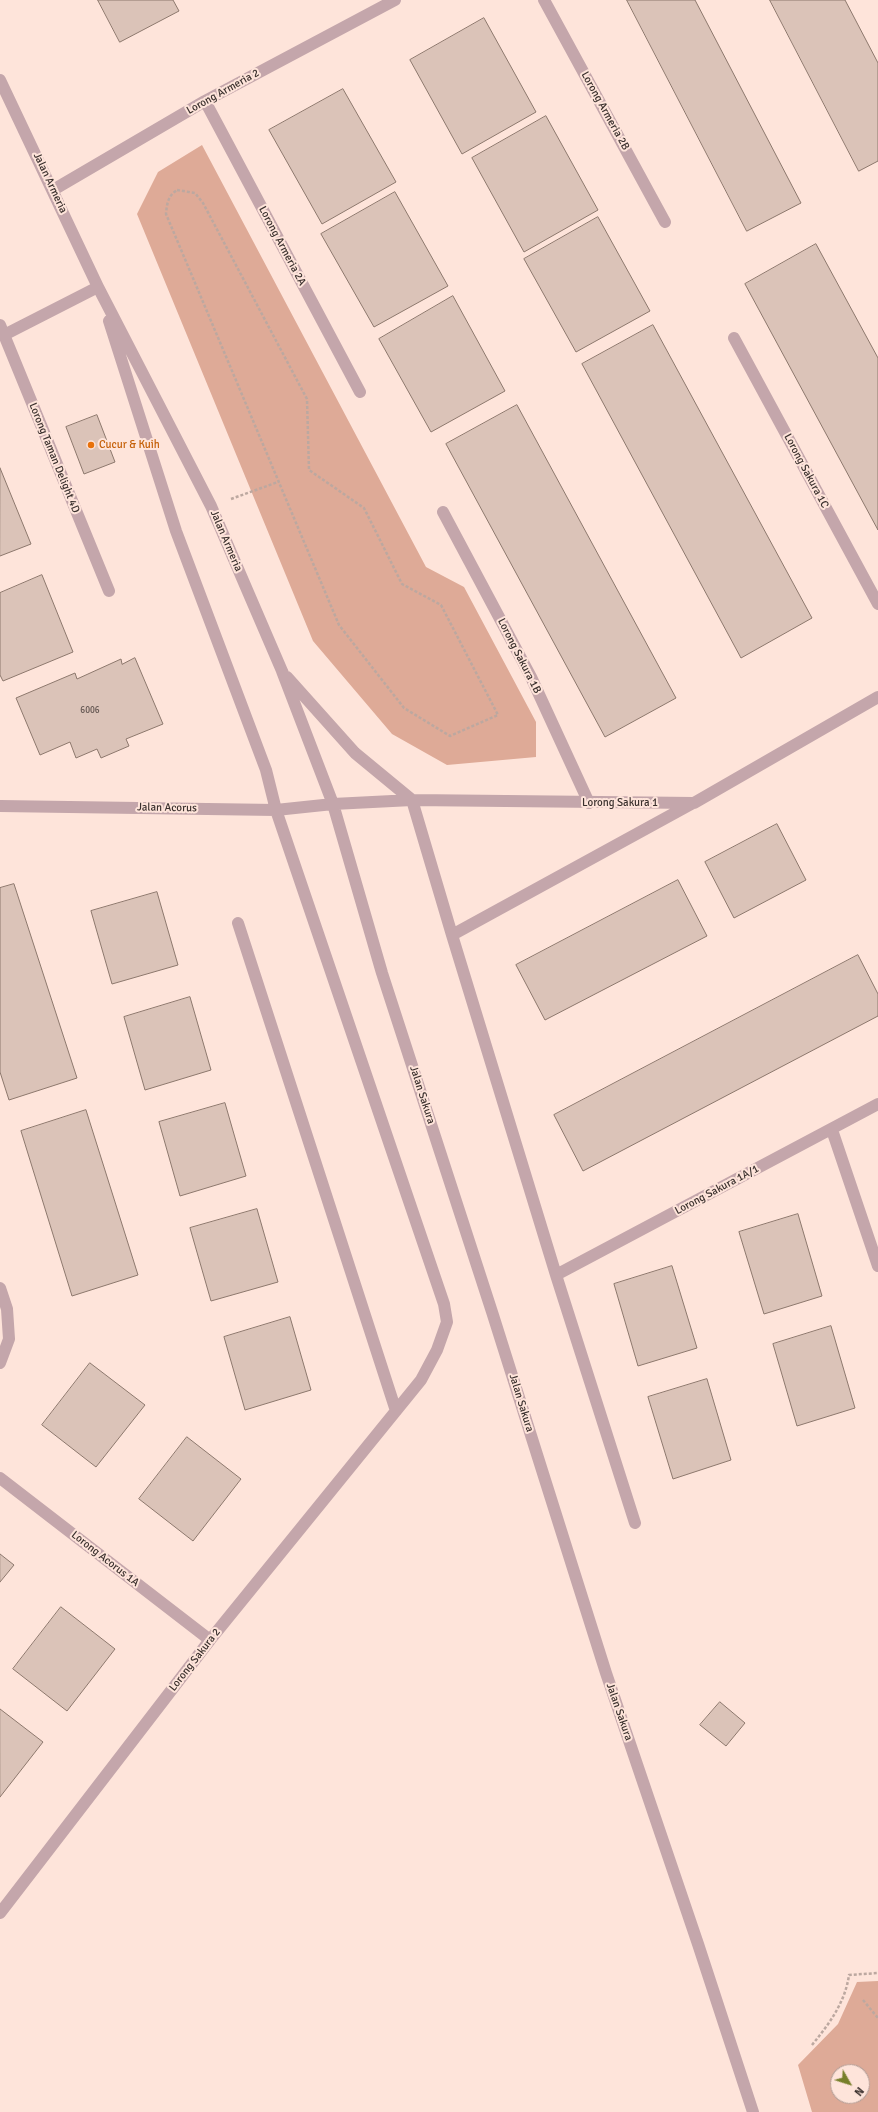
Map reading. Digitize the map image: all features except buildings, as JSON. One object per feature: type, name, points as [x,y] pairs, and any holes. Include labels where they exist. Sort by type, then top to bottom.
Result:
[{"type":"street","name":"Lorong Armeria 2","points":[[53,190],[205,101],[395,0]]},
{"type":"street","name":"Lorong Armeria 2B","points":[[544,0],[666,222]]},
{"type":"street","name":"Jalan Armeria","points":[[0,80],[98,287],[211,506],[282,671],[333,804]]},
{"type":"street","name":"Lorong Armeria 2A","points":[[205,101],[360,392]]},
{"type":"street","name":"Jalan Armeria","points":[[98,287],[176,531],[266,770],[276,810]]},
{"type":"street","points":[[2,330],[98,287]]},
{"type":"street","name":"Lorong Taman Delight 4D","points":[[2,330],[109,591]]},
{"type":"street","name":"Lorong Sakura 1C","points":[[734,338],[878,604]]},
{"type":"street","name":"Lorong Sakura 1B","points":[[443,512],[531,677],[589,803]]},
{"type":"street","points":[[282,671],[355,753],[412,800],[556,1275],[635,1523]]},
{"type":"street","name":"Lorong Sakura 1","points":[[333,804],[412,800],[589,803],[694,802],[878,697]]},
{"type":"street","points":[[452,935],[694,802]]},
{"type":"street","name":"Jalan Acorus","points":[[0,806],[276,810],[333,804]]},
{"type":"street","name":"Jalan Sakura","points":[[333,804],[382,973],[493,1315],[606,1673],[698,1944],[715,2001],[752,2112]]},
{"type":"street","points":[[276,810],[444,1304],[447,1322],[437,1350],[421,1380],[396,1411]]},
{"type":"street","points":[[238,923],[396,1411]]},
{"type":"street","name":"Lorong Sakura 1A/1","points":[[556,1275],[832,1130],[878,1104]]},
{"type":"street","points":[[832,1130],[878,1266]]},
{"type":"street","points":[[0,1288],[7,1309],[9,1339],[0,1363]]},
{"type":"street","name":"Lorong Sakura 2","points":[[0,1913],[210,1640],[396,1411]]},
{"type":"street","name":"Lorong Acorus 1A","points":[[0,1478],[210,1640]]},
{"type":"path","points":[[177,190],[195,193],[202,203],[306,399],[309,470],[364,508],[402,584],[441,605],[498,715],[450,736],[404,708],[339,625],[278,482],[166,214],[166,204],[171,194],[177,190]]},
{"type":"path","points":[[211,506],[278,482]]},
{"type":"path","points":[[812,2046],[834,2018],[847,1988],[849,1974],[878,1973]]},
{"type":"path","points":[[863,2000],[878,2018]]},
{"type":"shaded area","points":[[202,145],[426,567],[464,587],[536,722],[536,757],[447,765],[392,734],[313,641],[137,214],[158,172]]},
{"type":"shaded area","points":[[878,1981],[878,2112],[812,2112],[798,2065],[838,2024],[857,1982]]},
{"type":"place","name":"Cucur & Kuih","points":[[91,445]]}]
